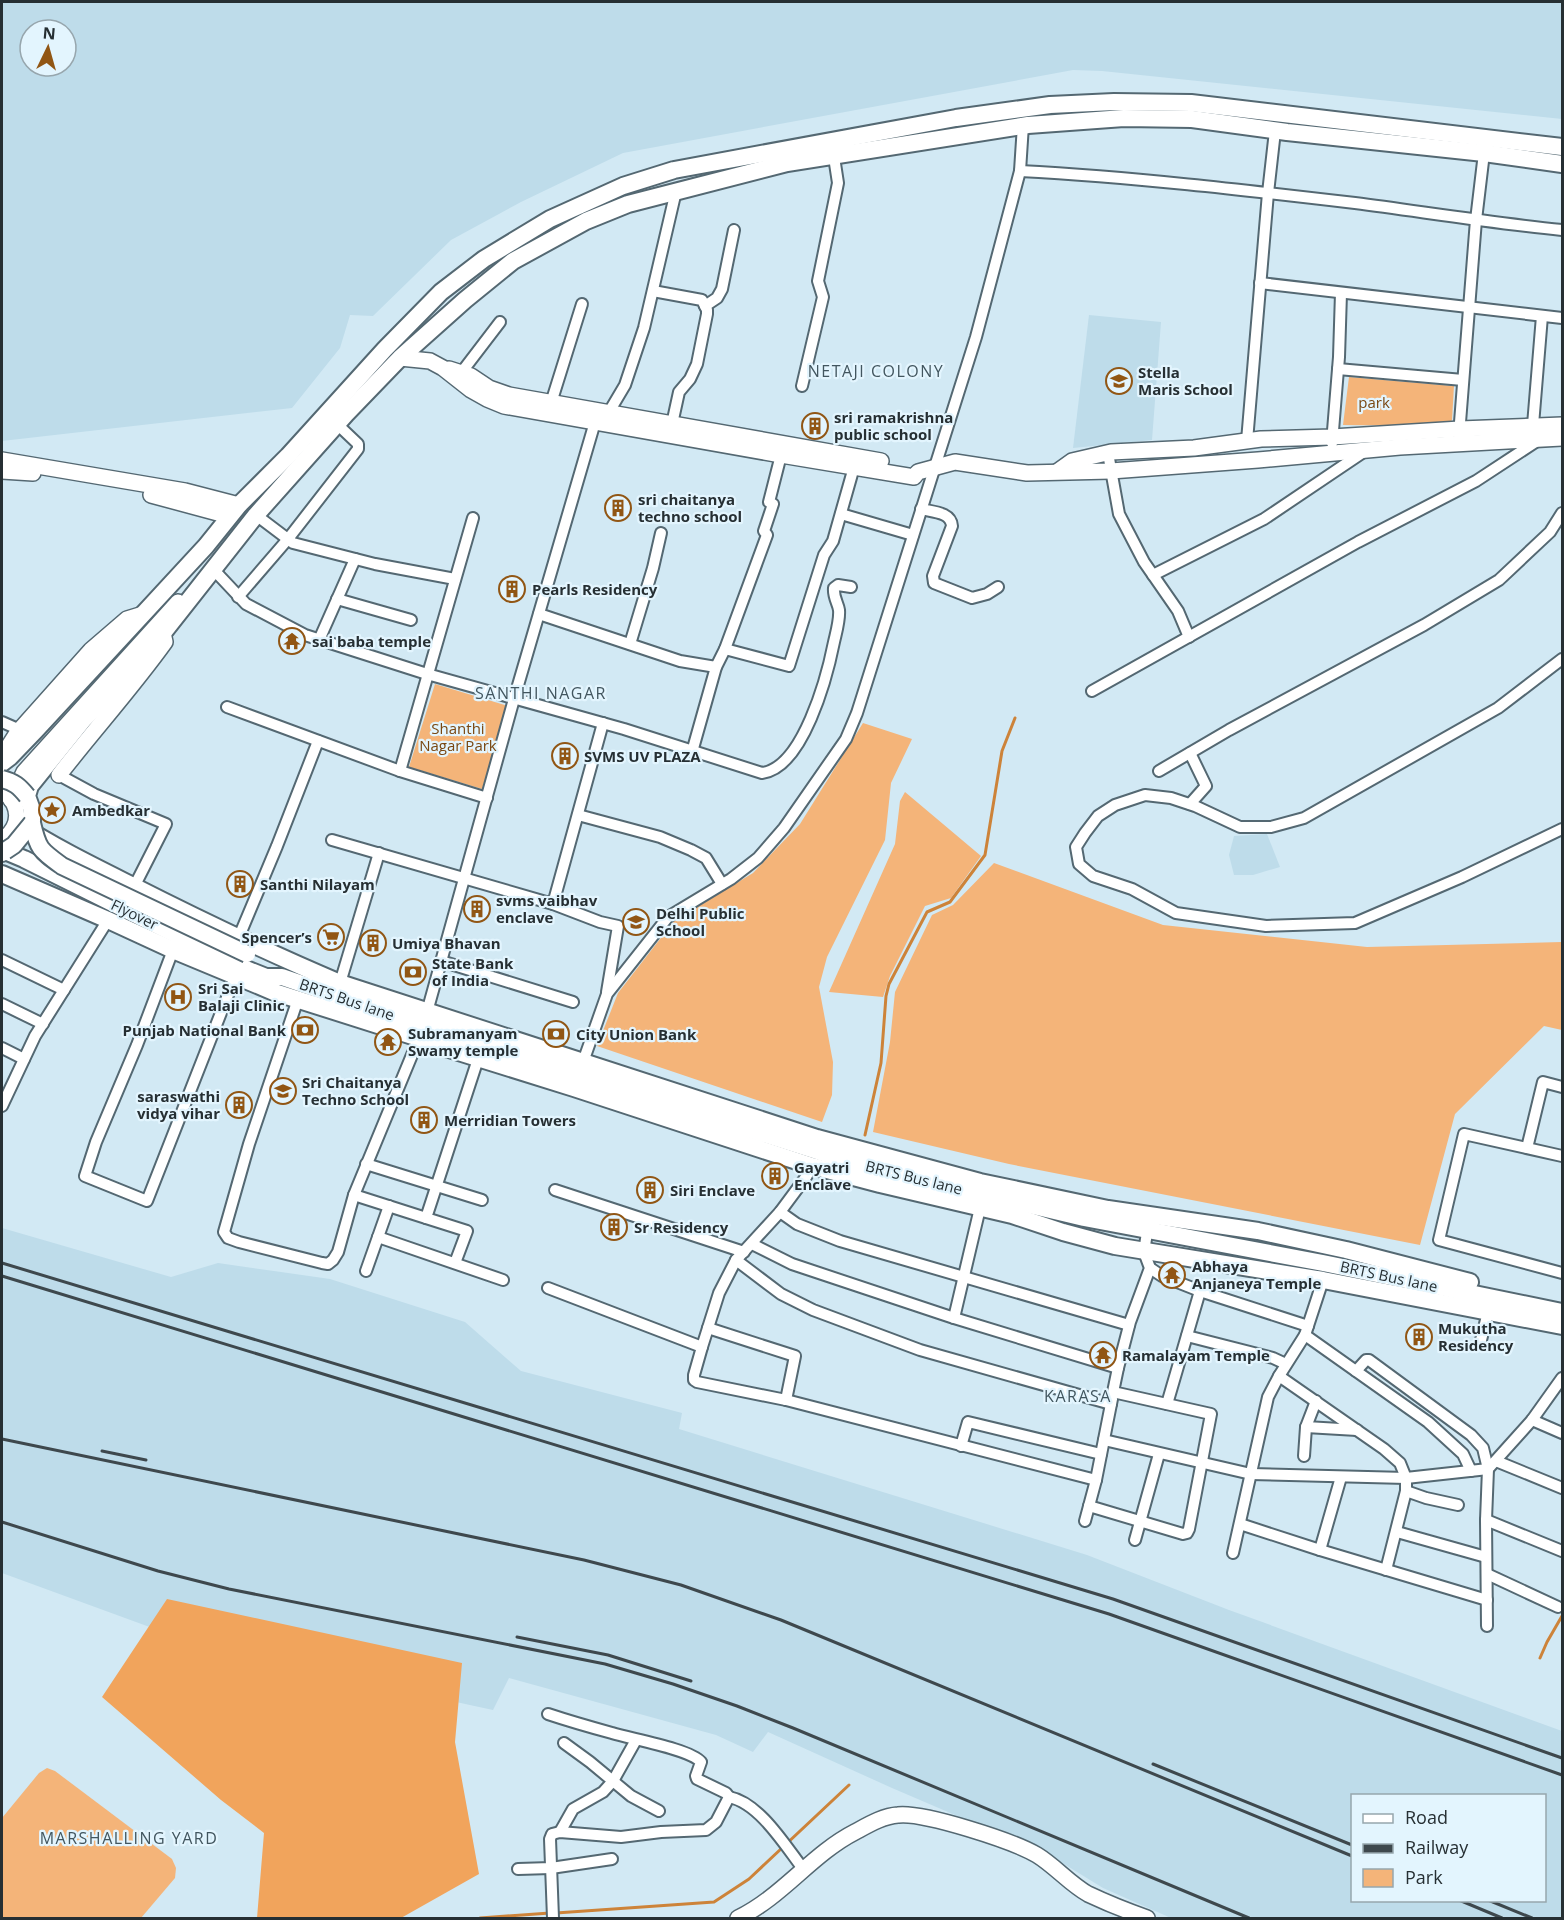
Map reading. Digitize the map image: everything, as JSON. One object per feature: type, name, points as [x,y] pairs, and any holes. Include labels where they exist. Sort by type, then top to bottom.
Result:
[{"type":"main road","points":[[3,758],[10,758],[206,546],[234,510],[288,456],[385,349],[441,292],[484,259],[550,219],[623,186],[674,170],[956,118],[1050,105],[1114,102],[1191,103],[1563,147]]},
{"type":"main road","points":[[13,795],[30,786],[84,719],[116,687],[163,633],[256,515],[337,424],[400,358],[513,261],[586,221],[628,204],[787,163],[1023,125],[1124,118],[1192,119],[1563,164]]},
{"type":"main road","points":[[2,779],[19,786],[13,795]]},
{"type":"main road","name":"Flyover","points":[[13,795],[32,810],[24,823],[42,852],[62,866],[241,966]]},
{"type":"main road","points":[[2,848],[14,845],[24,823],[62,851],[238,939],[340,983],[833,1142],[980,1182],[1108,1209],[1149,1223],[1258,1231],[1346,1250],[1484,1286],[1563,1302]]},
{"type":"main road","name":"Flyover","points":[[2,848],[241,966],[273,973]]},
{"type":"main road","points":[[2,874],[173,950],[241,966],[298,999],[812,1166],[1012,1215],[1063,1232],[1144,1252],[1323,1280],[1563,1326]]},
{"type":"main road","name":"BRTS Bus lane","points":[[273,973],[381,1011],[820,1152],[936,1184],[1084,1218],[1149,1223],[1323,1263],[1563,1312]]},
{"type":"street","points":[[607,994],[668,916],[722,884],[758,858],[784,828],[846,739],[857,712],[976,337],[1020,171],[1023,125]]},
{"type":"street","points":[[1247,441],[1275,130]]},
{"type":"street","points":[[1459,436],[1476,220],[1484,153]]},
{"type":"street","points":[[802,386],[823,297],[818,281],[838,183],[834,157]]},
{"type":"street","points":[[1020,171],[1089,175],[1268,193],[1563,230]]},
{"type":"street","points":[[427,1012],[514,699],[595,422],[609,412],[625,385],[644,328],[676,191]]},
{"type":"street","points":[[705,306],[717,298],[722,289],[734,230]]},
{"type":"street","points":[[1260,283],[1563,318]]},
{"type":"street","points":[[653,291],[702,300],[707,314],[697,364],[690,379],[679,392],[672,424]]},
{"type":"street","points":[[1332,445],[1341,292]]},
{"type":"street","points":[[551,403],[582,304]]},
{"type":"street","points":[[1535,433],[1542,316]]},
{"type":"street","points":[[461,373],[500,322]]},
{"type":"street","points":[[400,358],[430,361],[471,390],[504,405],[914,477],[918,472],[955,462],[1027,473],[1111,471],[1258,460],[1332,445],[1365,451],[1459,436]]},
{"type":"street","points":[[443,368],[471,376],[489,388],[509,395],[911,466],[918,472]]},
{"type":"street","points":[[1338,369],[1463,380]]},
{"type":"street","points":[[238,597],[288,539],[358,449],[358,444],[354,439],[337,424]]},
{"type":"street","points":[[1092,691],[1358,542],[1476,481],[1535,433],[1563,425]]},
{"type":"street","points":[[1058,471],[1072,461],[1108,453],[1194,448],[1247,441],[1332,445],[1535,433],[1563,438]]},
{"type":"street","points":[[1153,575],[1264,519],[1365,451]]},
{"type":"street","points":[[1108,453],[1119,514],[1144,562],[1178,611],[1189,637]]},
{"type":"street","points":[[692,752],[716,667],[725,649],[767,536],[764,531],[772,504],[769,502],[781,455]]},
{"type":"street","points":[[2,460],[185,491],[234,510]]},
{"type":"street","points":[[725,649],[789,666],[822,561],[833,541],[854,467]]},
{"type":"street","points":[[2,471],[36,473],[109,485],[172,500],[234,510]]},
{"type":"street","points":[[921,509],[948,516],[952,521],[933,576],[934,583],[972,598],[987,594],[998,587]]},
{"type":"street","points":[[1159,771],[1424,625],[1499,580],[1550,532],[1563,513]]},
{"type":"street","points":[[841,514],[913,535]]},
{"type":"street","points":[[256,515],[292,543],[354,559],[455,579]]},
{"type":"street","points":[[400,771],[473,518]]},
{"type":"street","points":[[630,644],[661,533]]},
{"type":"street","points":[[2,779],[13,773],[28,759],[196,567],[206,546]]},
{"type":"street","points":[[319,640],[354,559]]},
{"type":"street","points":[[13,795],[24,772],[203,574],[218,563],[238,597],[246,604],[305,635],[427,674],[603,723],[758,773],[779,768],[814,715],[829,665],[839,610],[834,588],[838,585],[851,586]]},
{"type":"street","points":[[337,599],[411,620]]},
{"type":"street","points":[[539,614],[680,661],[716,667]]},
{"type":"street","points":[[3,758],[20,730],[91,650],[127,619],[140,615]]},
{"type":"street","points":[[134,886],[166,824],[94,794],[59,775],[144,671],[165,642],[163,633]]},
{"type":"street","points":[[1563,659],[1498,708],[1304,818],[1271,827],[1240,827],[1190,804],[1171,798],[1145,795],[1115,805],[1098,816],[1084,832],[1076,847],[1079,864],[1093,876],[1132,889],[1176,913],[1266,926],[1355,923],[1462,877],[1563,829]]},
{"type":"street","points":[[227,707],[400,771],[487,798]]},
{"type":"street","points":[[2,722],[20,730]]},
{"type":"street","points":[[553,904],[603,723]]},
{"type":"street","points":[[238,939],[278,846],[318,741]]},
{"type":"street","points":[[1190,753],[1206,786],[1190,804]]},
{"type":"street","points":[[578,815],[660,837],[691,850],[706,858],[722,884]]},
{"type":"street","points":[[332,840],[465,877],[618,926],[607,994],[583,1062]]},
{"type":"street","points":[[340,983],[380,854]]},
{"type":"street","points":[[2,1106],[5,1090],[108,920]]},
{"type":"street","points":[[173,950],[84,1176],[147,1201],[241,966]]},
{"type":"street","points":[[2,960],[64,990]]},
{"type":"street","points":[[441,961],[573,1002]]},
{"type":"street","points":[[298,999],[249,1144],[224,1234],[239,1242],[328,1264],[333,1260],[338,1252],[354,1195],[366,1164],[419,1038]]},
{"type":"street","points":[[2,1004],[43,1024]]},
{"type":"street","points":[[2,1048],[24,1059]]},
{"type":"street","points":[[426,1218],[478,1059]]},
{"type":"street","points":[[1527,1148],[1543,1082],[1563,1087]]},
{"type":"street","points":[[1563,1156],[1464,1134],[1439,1240],[1563,1272]]},
{"type":"street","points":[[366,1164],[482,1200]]},
{"type":"street","points":[[812,1166],[780,1212],[744,1252],[719,1293],[694,1380],[786,1400],[1096,1480]]},
{"type":"street","points":[[555,1190],[744,1252],[779,1256],[792,1264],[954,1318],[1118,1368]]},
{"type":"street","points":[[354,1195],[466,1231],[455,1263]]},
{"type":"street","points":[[366,1271],[389,1206]]},
{"type":"street","points":[[954,1318],[980,1208]]},
{"type":"street","points":[[780,1212],[797,1224],[840,1241],[1129,1324]]},
{"type":"street","points":[[1149,1223],[1144,1252],[1150,1268],[1162,1276],[1200,1291],[1308,1325],[1428,1422],[1463,1454],[1483,1468],[1563,1488]]},
{"type":"street","points":[[378,1237],[502,1280]]},
{"type":"street","points":[[744,1252],[781,1294],[813,1310],[920,1350],[1111,1404]]},
{"type":"street","points":[[1085,1521],[1129,1324],[1150,1268]]},
{"type":"street","points":[[1233,1553],[1268,1397],[1308,1325],[1323,1280]]},
{"type":"street","points":[[548,1288],[702,1347]]},
{"type":"street","points":[[1167,1404],[1200,1291]]},
{"type":"street","points":[[1481,1340],[1488,1312]]},
{"type":"street","points":[[708,1328],[795,1356],[786,1400]]},
{"type":"street","points":[[1188,1336],[1273,1358],[1286,1364]]},
{"type":"street","points":[[1360,1366],[1369,1360],[1471,1435],[1483,1448],[1486,1520],[1484,1556],[1487,1574],[1483,1599],[1487,1626]]},
{"type":"street","points":[[1279,1376],[1359,1430],[1400,1463],[1406,1478],[1406,1491],[1386,1570]]},
{"type":"street","points":[[1104,1440],[1251,1474],[1406,1478],[1483,1468],[1532,1420],[1563,1378]]},
{"type":"street","points":[[1089,1506],[1183,1534],[1190,1529],[1211,1414],[1113,1392]]},
{"type":"street","points":[[1304,1456],[1306,1427],[1316,1401]]},
{"type":"street","points":[[1532,1420],[1563,1433]]},
{"type":"street","points":[[961,1446],[968,1422],[1101,1454]]},
{"type":"street","points":[[1306,1427],[1359,1430]]},
{"type":"street","points":[[1136,1540],[1159,1454]]},
{"type":"street","points":[[1320,1550],[1341,1477]]},
{"type":"street","points":[[1406,1491],[1425,1498],[1458,1505]]},
{"type":"street","points":[[1486,1520],[1563,1551]]},
{"type":"street","points":[[1240,1524],[1483,1599]]},
{"type":"street","points":[[1397,1532],[1484,1556]]},
{"type":"street","points":[[1487,1574],[1558,1607]]},
{"type":"street","points":[[548,1714],[636,1740],[676,1749],[697,1757],[701,1764],[697,1779],[755,1811],[767,1822],[804,1870]]},
{"type":"street","points":[[560,1832],[573,1809],[603,1792],[613,1781],[636,1740]]},
{"type":"street","points":[[564,1743],[631,1796],[659,1811]]},
{"type":"street","points":[[553,1918],[550,1836],[556,1832],[621,1837],[706,1830],[716,1822],[729,1797]]},
{"type":"street","points":[[738,1918],[756,1910],[853,1832],[881,1819],[898,1815],[918,1816],[1010,1843],[1038,1855],[1086,1892],[1147,1918]]},
{"type":"street","points":[[518,1869],[551,1868],[612,1859]]},
{"type":"shaded area","points":[[2,2],[1562,2],[1562,119],[1102,71],[1073,70],[623,153],[521,202],[451,240],[373,316],[350,315],[340,348],[292,408],[2,441]]},
{"type":"shaded area","name":"Stella Maris School","points":[[1089,315],[1161,322],[1152,440],[1073,448]]},
{"type":"shaded area","points":[[1267,834],[1280,867],[1253,875],[1234,875],[1229,855],[1234,836]]},
{"type":"shaded area","points":[[2,1228],[171,1277],[218,1263],[330,1279],[465,1322],[521,1371],[682,1413],[679,1429],[1087,1555],[1229,1610],[1562,1731],[1562,1918],[1171,1918],[1103,1888],[1051,1856],[768,1732],[753,1752],[716,1735],[509,1678],[493,1710],[207,1648],[2,1573]]},
{"type":"shaded area","points":[[167,1599],[462,1663],[455,1742],[479,1874],[401,1918],[257,1918],[264,1833],[221,1800],[102,1697]]},
{"type":"green space","name":"park","points":[[1349,377],[1454,386],[1452,420],[1449,424],[1423,426],[1343,425]]},
{"type":"green space","name":"Shanthi Nagar Park","points":[[435,684],[508,706],[482,789],[409,767]]},
{"type":"green space","points":[[863,723],[912,739],[891,783],[885,840],[827,957],[819,987],[833,1062],[832,1095],[822,1122],[597,1046],[618,993],[674,921],[753,873],[800,824]]},
{"type":"green space","points":[[905,792],[981,856],[951,898],[925,906],[890,976],[883,997],[829,992],[895,844],[900,801]]},
{"type":"green space","points":[[994,863],[1163,925],[1367,947],[1562,942],[1562,1030],[1544,1026],[1455,1114],[1420,1245],[1009,1164],[873,1132],[890,1042],[895,992],[932,915],[953,905]]},
{"type":"green space","points":[[47,1768],[55,1771],[172,1859],[176,1868],[175,1878],[141,1918],[2,1918],[2,1818],[39,1773]]},
{"type":"waterway","points":[[865,1135],[881,1063],[889,984],[927,912],[950,902],[985,855],[1002,751],[1015,718]]},
{"type":"waterway","points":[[1540,1658],[1562,1616]]},
{"type":"waterway","points":[[556,1913],[714,1902],[749,1879],[849,1785]]},
{"type":"waterway","points":[[480,1918],[550,1913]]},
{"type":"railway","points":[[2,1263],[1113,1599],[1562,1758]]},
{"type":"railway","points":[[2,1276],[1109,1614],[1562,1775]]},
{"type":"railway","points":[[2,1439],[584,1560],[681,1585],[781,1620],[1351,1856]]},
{"type":"railway","points":[[102,1451],[146,1460]]},
{"type":"railway","points":[[2,1522],[158,1571],[229,1589],[605,1664],[673,1684],[793,1728],[1249,1918]]},
{"type":"railway","points":[[517,1637],[608,1655],[691,1681]]},
{"type":"railway","points":[[1153,1764],[1351,1845]]},
{"type":"railway","points":[[1464,1902],[1502,1918]]},
{"type":"railway","points":[[1493,1902],[1532,1918]]},
{"type":"place","name":"Stella Maris School","points":[[1119,381]]},
{"type":"place","name":"sri ramakrishna public school","points":[[815,426]]},
{"type":"place","name":"sri chaitanya techno school","points":[[618,508]]},
{"type":"place","name":"Pearls Residency","points":[[512,589]]},
{"type":"place","name":"sai baba temple","points":[[292,641]]},
{"type":"place","name":"SVMS UV PLAZA","points":[[565,756]]},
{"type":"place","name":"Ambedkar","points":[[52,810]]},
{"type":"place","name":"Santhi Nilayam","points":[[240,884]]},
{"type":"place","name":"svms vaibhav enclave","points":[[477,909]]},
{"type":"place","name":"Delhi Public School","points":[[636,922]]},
{"type":"place","name":"Spencer’s","points":[[331,937]]},
{"type":"place","name":"Umiya Bhavan","points":[[373,943]]},
{"type":"place","name":"State Bank of India","points":[[413,972]]},
{"type":"place","name":"Sri Sai Balaji Clinic","points":[[178,997]]},
{"type":"place","name":"Punjab National Bank","points":[[305,1030]]},
{"type":"place","name":"City Union Bank","points":[[556,1034]]},
{"type":"place","name":"Subramanyam Swamy temple","points":[[388,1042]]},
{"type":"place","name":"Sri Chaitanya Techno School","points":[[283,1091]]},
{"type":"place","name":"saraswathi vidya vihar","points":[[239,1105]]},
{"type":"place","name":"Merridian Towers","points":[[424,1120]]},
{"type":"place","name":"Gayatri Enclave","points":[[775,1176]]},
{"type":"place","name":"Siri Enclave","points":[[650,1190]]},
{"type":"place","name":"Sr Residency","points":[[614,1227]]},
{"type":"place","name":"Abhaya Anjaneya Temple","points":[[1172,1275]]},
{"type":"place","name":"Mukutha Residency","points":[[1419,1337]]},
{"type":"place","name":"Ramalayam Temple","points":[[1103,1355]]},
{"type":"district","name":"NETAJI COLONY","points":[[876,371]]},
{"type":"district","name":"SANTHI NAGAR","points":[[541,693]]},
{"type":"district","name":"KARASA","points":[[1078,1396]]},
{"type":"district","name":"MARSHALLING YARD","points":[[129,1838]]}]
